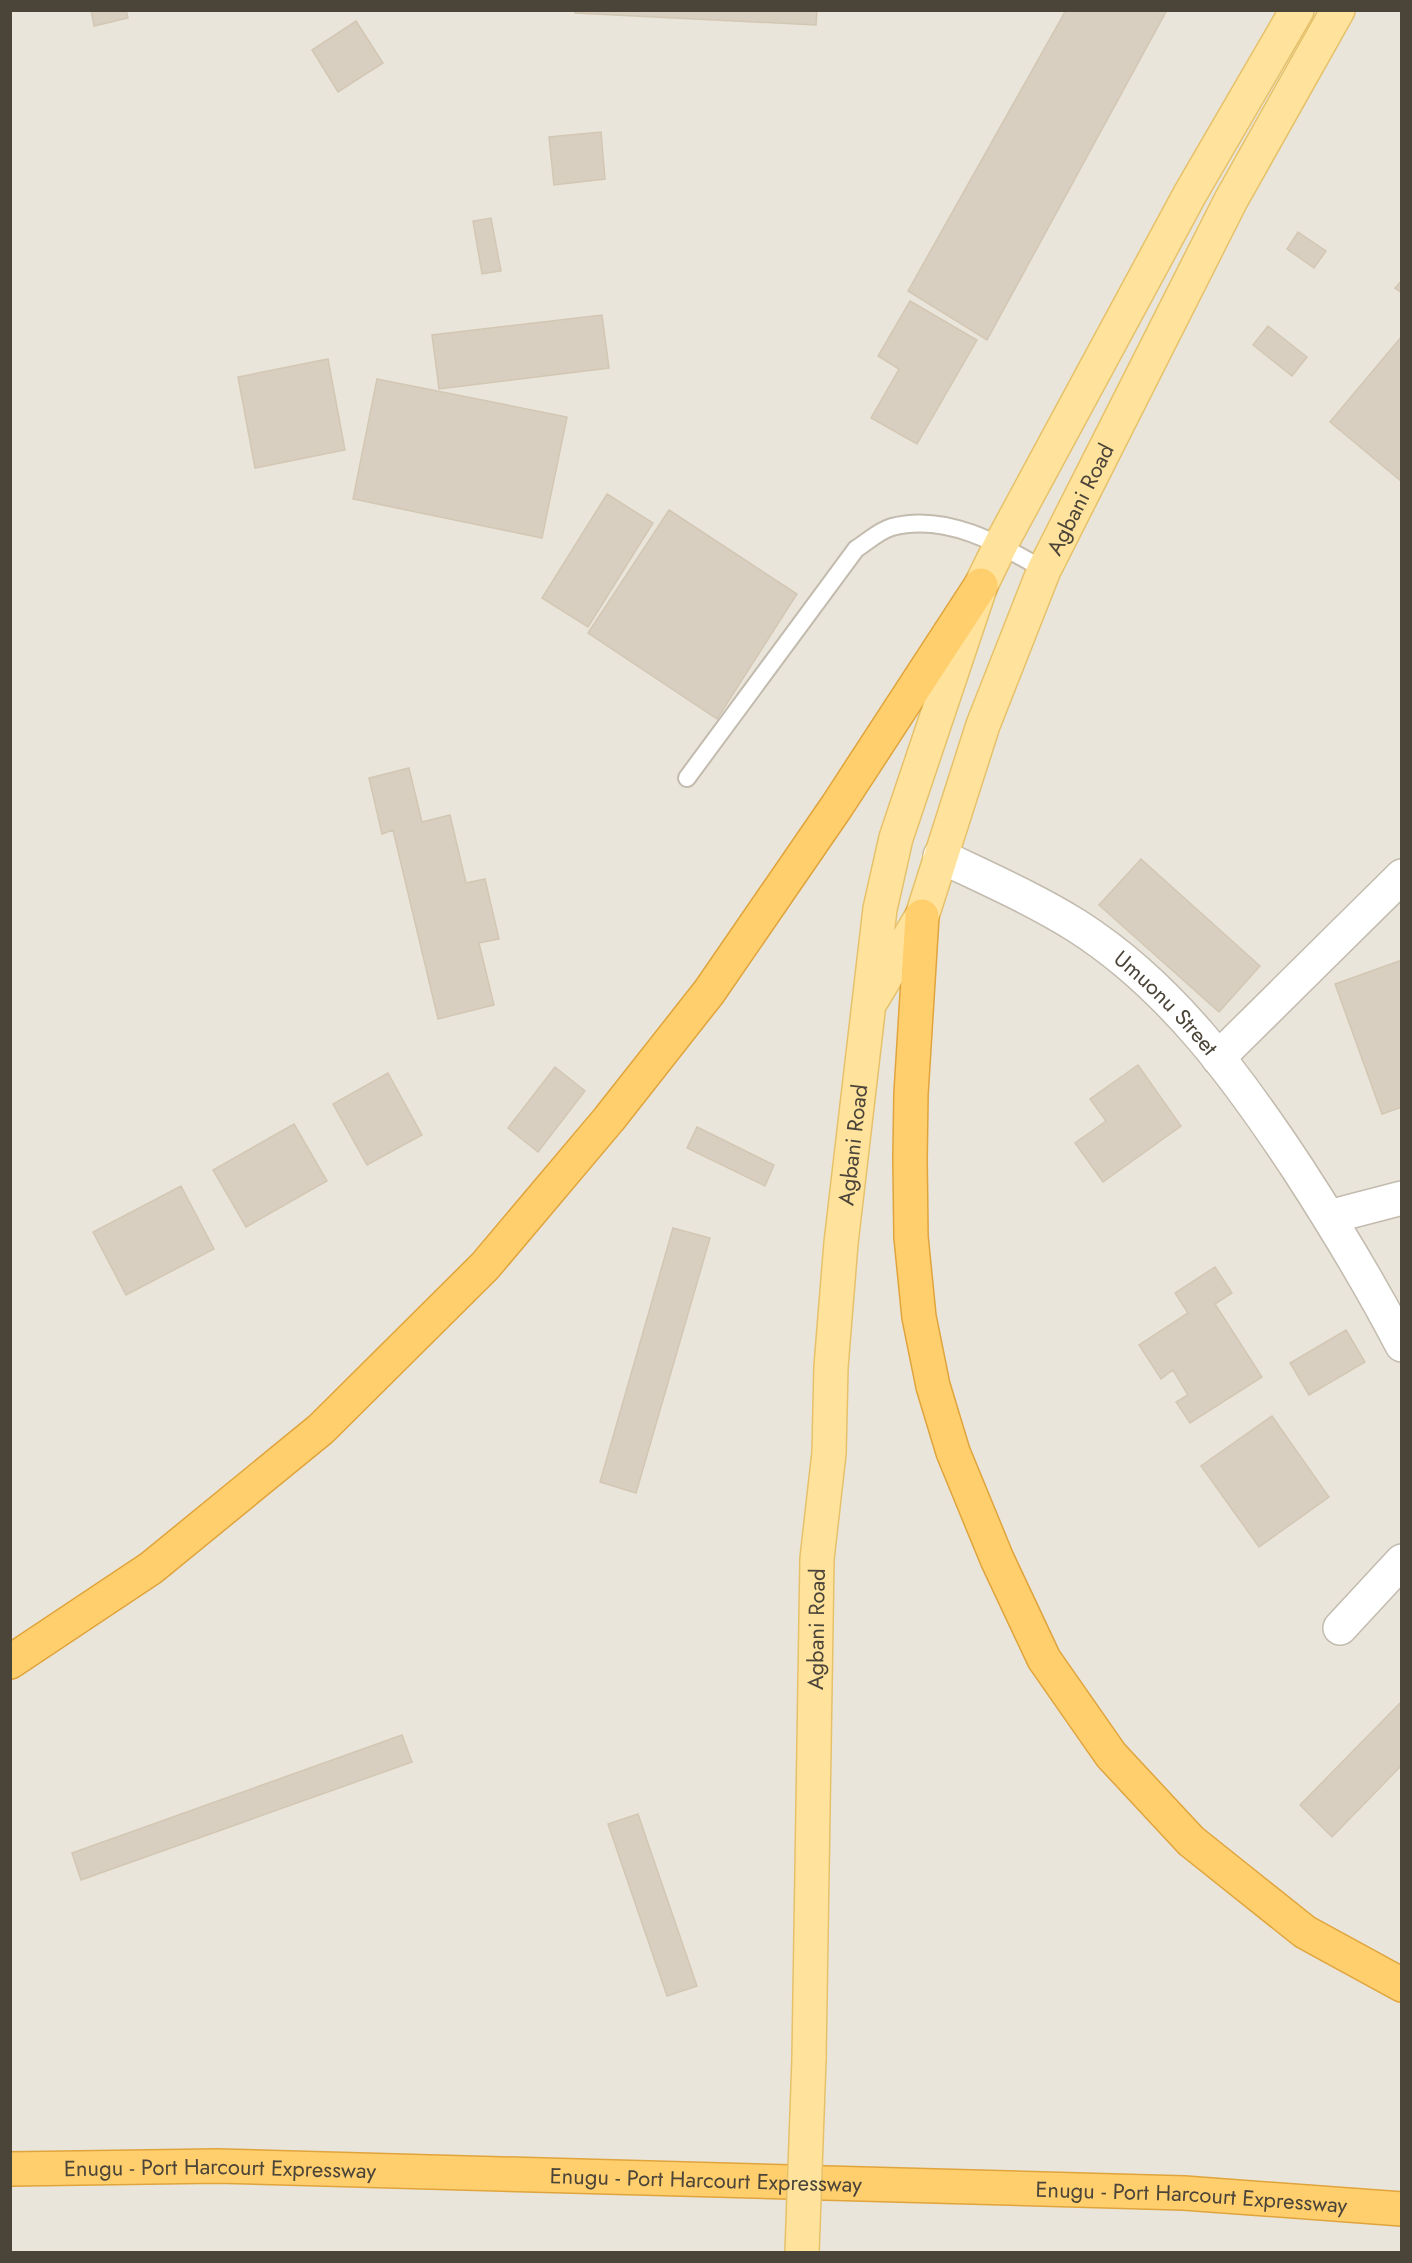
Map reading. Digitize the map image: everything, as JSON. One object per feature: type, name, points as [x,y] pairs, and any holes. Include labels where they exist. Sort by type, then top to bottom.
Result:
[{"type":"highway","points":[[10,1662],[151,1568],[321,1429],[485,1266],[609,1119],[709,992],[837,806],[981,585]]},
{"type":"highway","points":[[922,916],[911,1094],[910,1159],[911,1237],[919,1317],[933,1386],[953,1452],[997,1559],[1044,1659],[1111,1755],[1191,1840],[1305,1932],[1401,1985]]},
{"type":"highway","name":"Enugu - Port Harcourt Expressway","points":[[10,2169],[217,2166],[1184,2193],[1401,2209]]},
{"type":"main road","name":"Agbani Road","points":[[802,2253],[809,2059],[817,1559],[829,1453],[831,1367],[840,1243],[879,909],[896,838],[981,585],[1190,194],[1297,10]]},
{"type":"main road","name":"Agbani Road","points":[[868,1007],[922,916],[983,724],[1044,570],[1231,200],[1338,10]]},
{"type":"street","name":"Umuonu Street","points":[[940,856],[1078,927],[1140,975],[1190,1023],[1252,1100],[1329,1217],[1401,1345]]},
{"type":"street","points":[[1218,1058],[1401,876]]},
{"type":"street","points":[[1329,1217],[1401,1198]]},
{"type":"street","points":[[1340,1628],[1401,1561]]},
{"type":"lane","points":[[687,778],[856,549],[890,527],[930,522],[1001,544],[1044,570]]},
{"type":"shaded area","points":[[11,11],[1401,11],[1401,2252],[11,2252]]},
{"type":"building","points":[[91,10],[126,10],[128,18],[94,26]]},
{"type":"building","points":[[575,10],[817,10],[816,25],[575,13]]},
{"type":"building","points":[[1066,10],[1167,10],[987,340],[908,291]]},
{"type":"building","points":[[356,21],[383,63],[338,92],[312,50]]},
{"type":"building","points":[[601,132],[605,179],[554,185],[549,137]]},
{"type":"building","points":[[491,218],[501,271],[482,274],[473,221]]},
{"type":"building","points":[[1298,232],[1326,251],[1314,268],[1287,249]]},
{"type":"building","points":[[1402,280],[1402,293],[1395,288]]},
{"type":"building","points":[[910,301],[977,340],[917,444],[871,418],[899,369],[878,356]]},
{"type":"building","points":[[602,315],[609,368],[439,389],[432,335]]},
{"type":"building","points":[[1268,326],[1307,357],[1292,376],[1253,345]]},
{"type":"building","points":[[1402,336],[1402,482],[1330,422]]},
{"type":"building","points":[[328,359],[345,450],[255,468],[238,377]]},
{"type":"building","points":[[377,379],[567,417],[542,538],[353,499]]},
{"type":"building","points":[[607,494],[653,523],[588,627],[542,598]]},
{"type":"building","points":[[669,510],[797,594],[717,719],[588,633]]},
{"type":"building","points":[[409,768],[422,822],[450,815],[466,883],[485,879],[499,939],[479,943],[494,1005],[438,1019],[393,830],[382,834],[369,778]]},
{"type":"building","points":[[1141,859],[1260,966],[1219,1012],[1099,905]]},
{"type":"building","points":[[1402,960],[1402,1107],[1382,1114],[1335,984]]},
{"type":"building","points":[[1138,1065],[1181,1126],[1103,1182],[1075,1143],[1106,1121],[1090,1099]]},
{"type":"building","points":[[555,1067],[585,1091],[538,1152],[508,1128]]},
{"type":"building","points":[[388,1073],[422,1135],[367,1165],[333,1104]]},
{"type":"building","points":[[294,1124],[327,1181],[246,1227],[213,1170]]},
{"type":"building","points":[[697,1127],[774,1165],[765,1186],[687,1148]]},
{"type":"building","points":[[181,1186],[214,1249],[126,1295],[93,1232]]},
{"type":"building","points":[[673,1228],[710,1238],[636,1493],[600,1482]]},
{"type":"building","points":[[1215,1267],[1232,1293],[1215,1304],[1262,1377],[1190,1423],[1176,1402],[1188,1395],[1173,1370],[1161,1379],[1139,1345],[1188,1313],[1175,1293]]},
{"type":"building","points":[[1346,1330],[1365,1362],[1309,1395],[1290,1363]]},
{"type":"building","points":[[1272,1416],[1329,1497],[1259,1547],[1201,1466]]},
{"type":"building","points":[[1402,1701],[1402,1765],[1332,1837],[1300,1805]]},
{"type":"building","points":[[402,1735],[412,1762],[81,1880],[72,1853]]},
{"type":"building","points":[[638,1814],[697,1986],[667,1996],[608,1824]]}]
